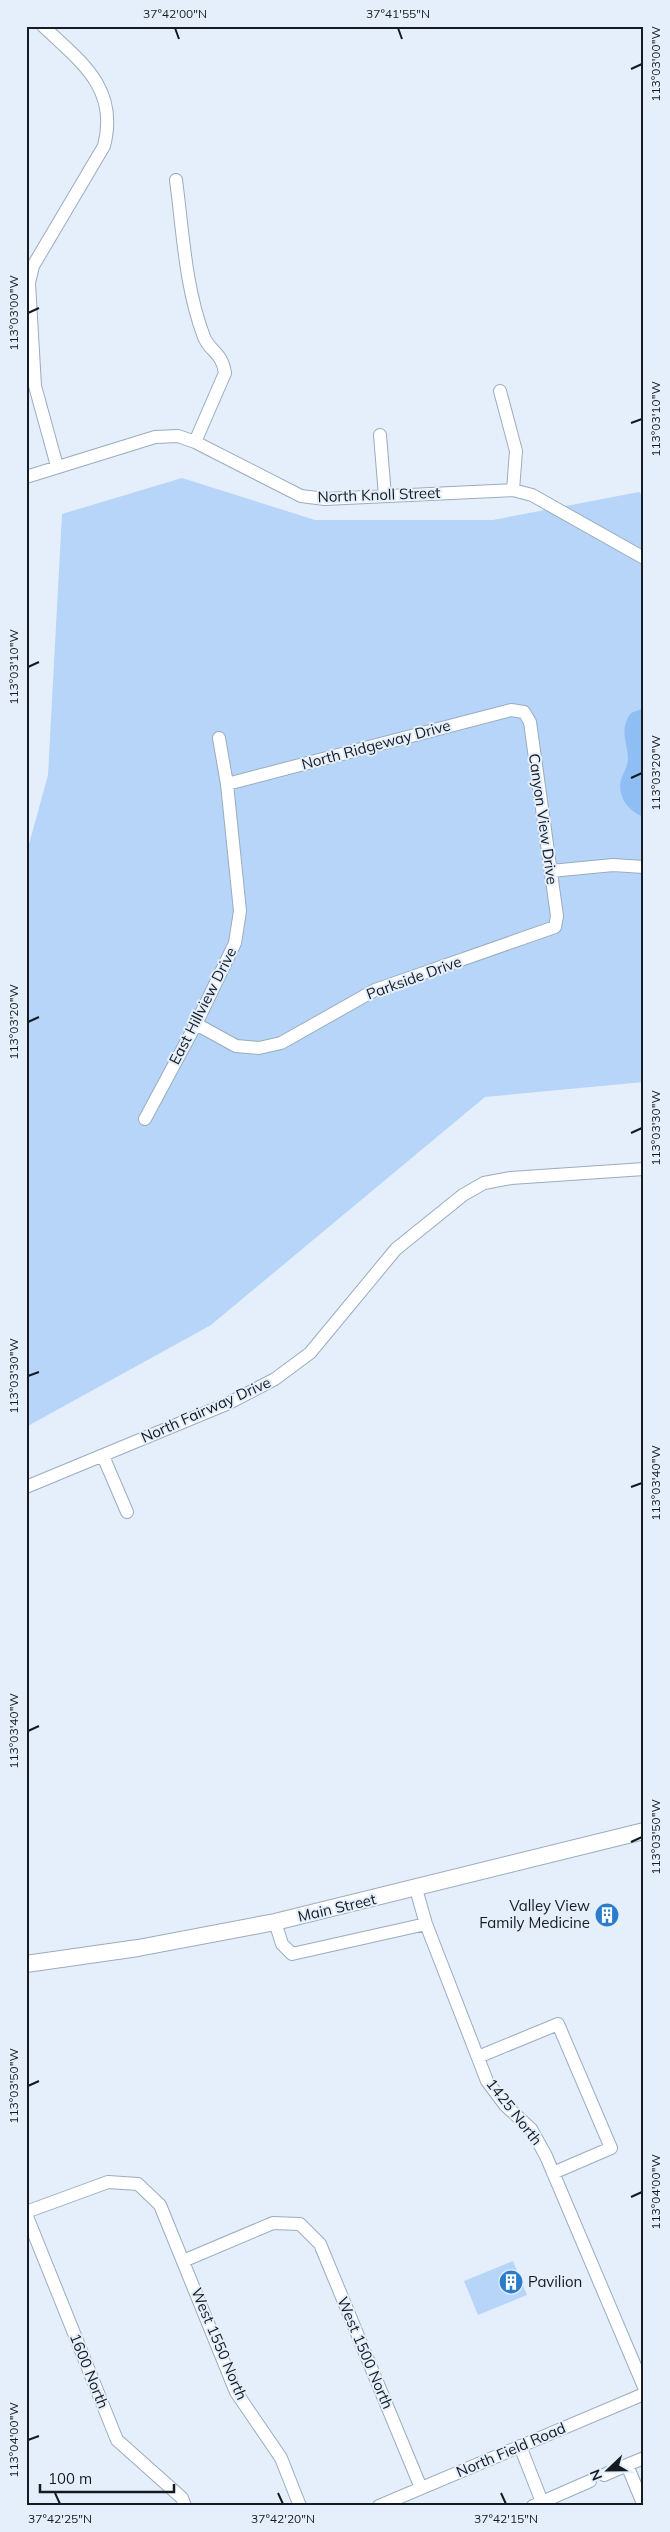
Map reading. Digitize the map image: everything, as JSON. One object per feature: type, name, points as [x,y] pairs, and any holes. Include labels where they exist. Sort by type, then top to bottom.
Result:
[{"type":"main road","name":"Main Street","points":[[26,1964],[138,1948],[275,1922],[416,1889],[644,1831]]},
{"type":"street","points":[[43,26],[84,66],[99,84],[108,107],[109,127],[104,146],[33,266],[28,283],[31,387],[57,466]]},
{"type":"street","points":[[176,180],[185,266],[205,338],[223,360],[225,373],[195,442]]},
{"type":"street","points":[[500,391],[516,451],[513,490]]},
{"type":"street","points":[[380,435],[385,496]]},
{"type":"street","name":"North Knoll Street","points":[[26,477],[155,437],[178,436],[195,442],[301,496],[325,499],[513,490],[532,495],[644,558]]},
{"type":"street","name":"North Ridgeway Drive","points":[[227,784],[511,710],[524,712]]},
{"type":"street","name":"Canyon View Drive","points":[[524,712],[530,722],[557,916],[555,927]]},
{"type":"street","name":"East Hillview Drive","points":[[145,1119],[196,1024],[235,943],[240,912],[227,784],[219,738]]},
{"type":"street","points":[[550,871],[613,865],[644,867]]},
{"type":"street","name":"Parkside Drive","points":[[196,1024],[236,1046],[259,1048],[281,1044],[375,990],[555,927]]},
{"type":"street","name":"North Fairway Drive","points":[[26,1487],[229,1403],[275,1379],[310,1353],[396,1249],[463,1195],[484,1183],[511,1178],[644,1168]]},
{"type":"street","points":[[103,1456],[127,1512]]},
{"type":"street","name":"1425 North","points":[[416,1889],[426,1924],[487,2081],[505,2105],[531,2129],[553,2173],[644,2387]]},
{"type":"street","points":[[275,1922],[282,1944],[292,1954],[426,1924]]},
{"type":"street","points":[[478,2056],[558,2024],[611,2148],[553,2173]]},
{"type":"street","name":"West 1550 North","points":[[26,2213],[108,2182],[138,2184],[160,2205],[236,2392],[281,2458],[300,2506]]},
{"type":"street","name":"1600 North","points":[[26,2213],[117,2440],[182,2498],[185,2506]]},
{"type":"street","name":"West 1500 North","points":[[183,2261],[273,2223],[300,2224],[320,2244],[421,2488]]},
{"type":"street","name":"North Field Road","points":[[379,2506],[644,2394]]},
{"type":"street","points":[[520,2446],[538,2504],[590,2481]]},
{"type":"street","points":[[604,2475],[644,2458]]},
{"type":"street","points":[[627,2465],[644,2506]]},
{"type":"shaded area","points":[[182,478],[315,520],[493,520],[639,492],[644,497],[644,1082],[485,1097],[211,1325],[26,1427],[26,855],[48,775],[62,514]]},
{"type":"shaded area","points":[[644,708],[644,817],[634,812],[625,803],[620,786],[628,761],[625,725],[631,713]]},
{"type":"shaded area","points":[[513,2261],[527,2295],[478,2315],[464,2281]]},
{"type":"place","name":"Valley View Family Medicine","points":[[607,1915]]},
{"type":"place","name":"Pavilion","points":[[511,2282]]}]
